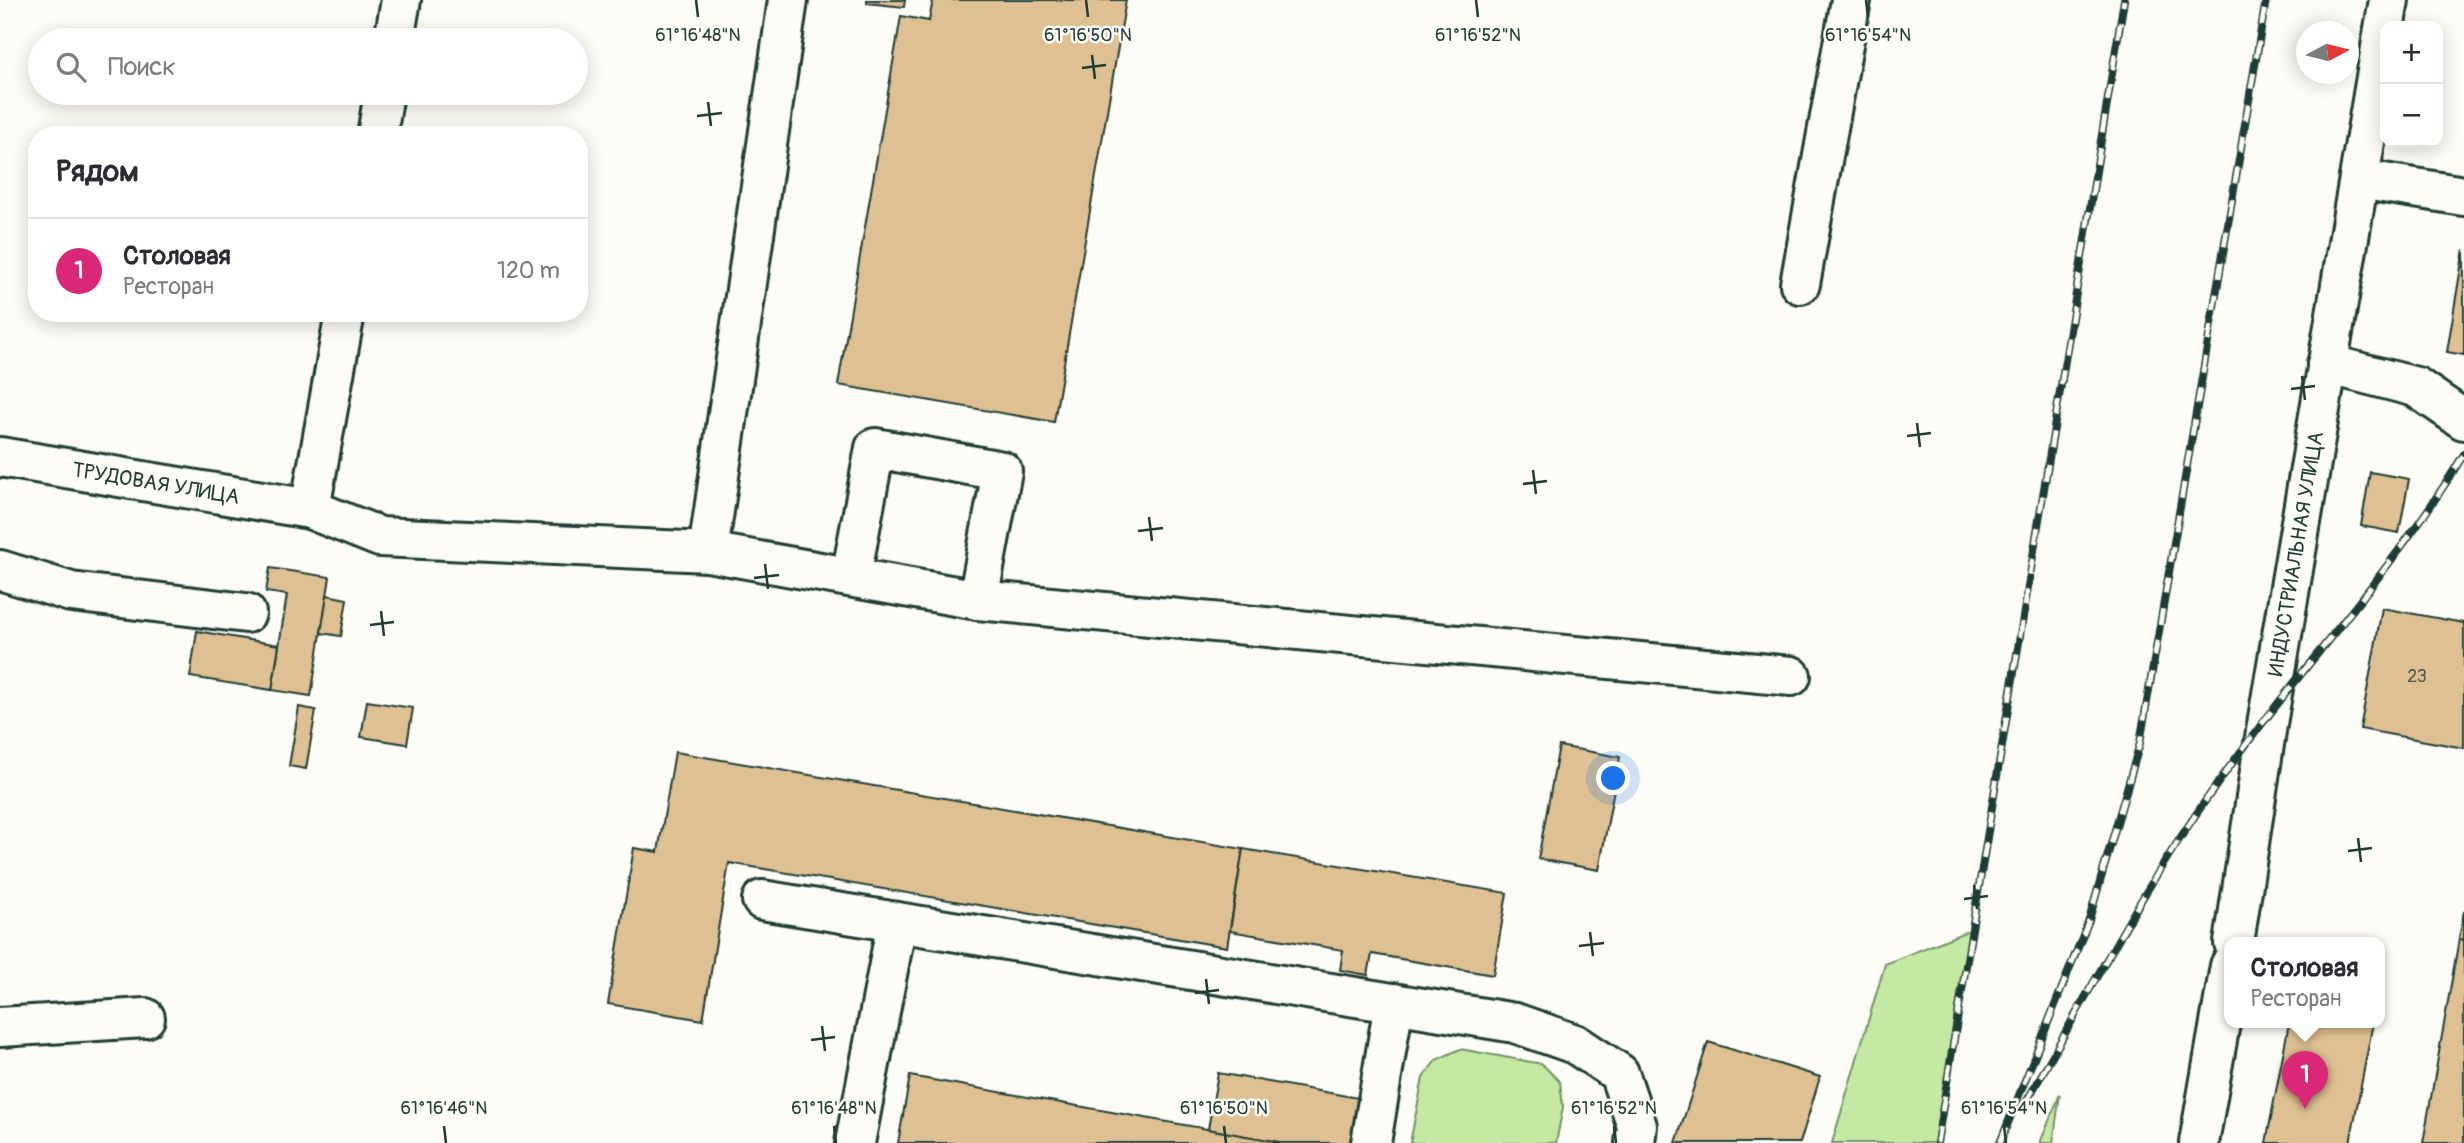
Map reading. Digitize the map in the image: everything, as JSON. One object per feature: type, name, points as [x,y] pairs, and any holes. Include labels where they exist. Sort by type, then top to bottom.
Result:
[{"type":"main road","points":[[396,28],[401,0]]},
{"type":"main road","points":[[708,552],[789,0]]},
{"type":"main road","points":[[1800,284],[1852,0]]},
{"type":"main road","name":"ИНДУСТРИАЛЬНАЯ УЛИЦА","points":[[2235,937],[2268,718],[2389,0]]},
{"type":"main road","points":[[378,126],[382,105]]},
{"type":"main road","points":[[2359,178],[2464,196]]},
{"type":"main road","points":[[310,509],[343,322]]},
{"type":"main road","points":[[2327,364],[2416,387],[2464,419]]},
{"type":"main road","points":[[851,578],[875,447],[1002,471],[978,600]]},
{"type":"main road","name":"ТРУДОВАЯ УЛИЦА","points":[[0,457],[310,509],[380,537],[708,552],[978,600],[1791,676]]},
{"type":"main road","points":[[0,570],[71,592],[246,613]]},
{"type":"main road","points":[[762,900],[1516,1023],[1575,1044],[1619,1073],[1637,1126],[1635,1143]]},
{"type":"main road","points":[[855,1143],[897,922]]},
{"type":"main road","points":[[2199,1143],[2224,1000]]},
{"type":"main road","points":[[1371,1143],[1394,1003]]},
{"type":"main road","points":[[0,1027],[145,1018]]},
{"type":"green space","points":[[1972,929],[1936,1143],[1832,1143],[1885,964]]},
{"type":"green space","points":[[1460,1049],[1542,1064],[1560,1082],[1563,1107],[1556,1143],[1410,1143],[1423,1078],[1436,1060]]},
{"type":"green space","points":[[2060,1094],[2053,1143],[2040,1143]]},
{"type":"building","points":[[867,0],[905,0],[904,7],[867,3]]},
{"type":"building","points":[[933,0],[1126,0],[1054,422],[838,385],[901,16],[929,21]]},
{"type":"building","points":[[2464,249],[2464,355],[2447,352]]},
{"type":"building","points":[[2370,472],[2409,479],[2399,533],[2361,526]]},
{"type":"building","points":[[270,568],[330,577],[311,696],[272,690],[287,595],[266,592]]},
{"type":"building","points":[[327,595],[347,599],[341,636],[321,633]]},
{"type":"building","points":[[2382,608],[2464,623],[2464,748],[2360,729]]},
{"type":"building","points":[[197,631],[279,645],[272,690],[190,677]]},
{"type":"building","points":[[367,701],[413,708],[407,744],[361,737]]},
{"type":"building","points":[[299,707],[316,710],[306,769],[289,766]]},
{"type":"building","points":[[1559,746],[1620,757],[1599,870],[1538,859]]},
{"type":"building","points":[[675,752],[1243,849],[1227,947],[729,863],[703,1020],[608,1004],[634,848],[658,852]]},
{"type":"building","points":[[1243,849],[1507,893],[1493,975],[1372,954],[1368,975],[1340,970],[1343,950],[1230,931]]},
{"type":"building","points":[[2464,911],[2464,940],[2459,939]]},
{"type":"building","points":[[2459,939],[2464,940],[2464,1143],[2423,1143]]},
{"type":"building","points":[[2288,1028],[2372,1028],[2350,1143],[2266,1143]]},
{"type":"building","points":[[1708,1042],[1820,1077],[1800,1143],[1676,1143]]},
{"type":"building","points":[[1218,1073],[1358,1098],[1350,1143],[1280,1143],[1208,1129]]},
{"type":"building","points":[[910,1076],[1280,1142],[1280,1143],[898,1143]]},
{"type":"railway","points":[[1937,1143],[2124,0]]},
{"type":"railway","points":[[2000,1143],[2089,920],[2140,743],[2266,0]]},
{"type":"railway","points":[[2025,1104],[2115,944],[2187,828],[2244,747],[2406,541],[2464,454]]},
{"type":"place","name":"Столовая","points":[[2305,1109]]}]
